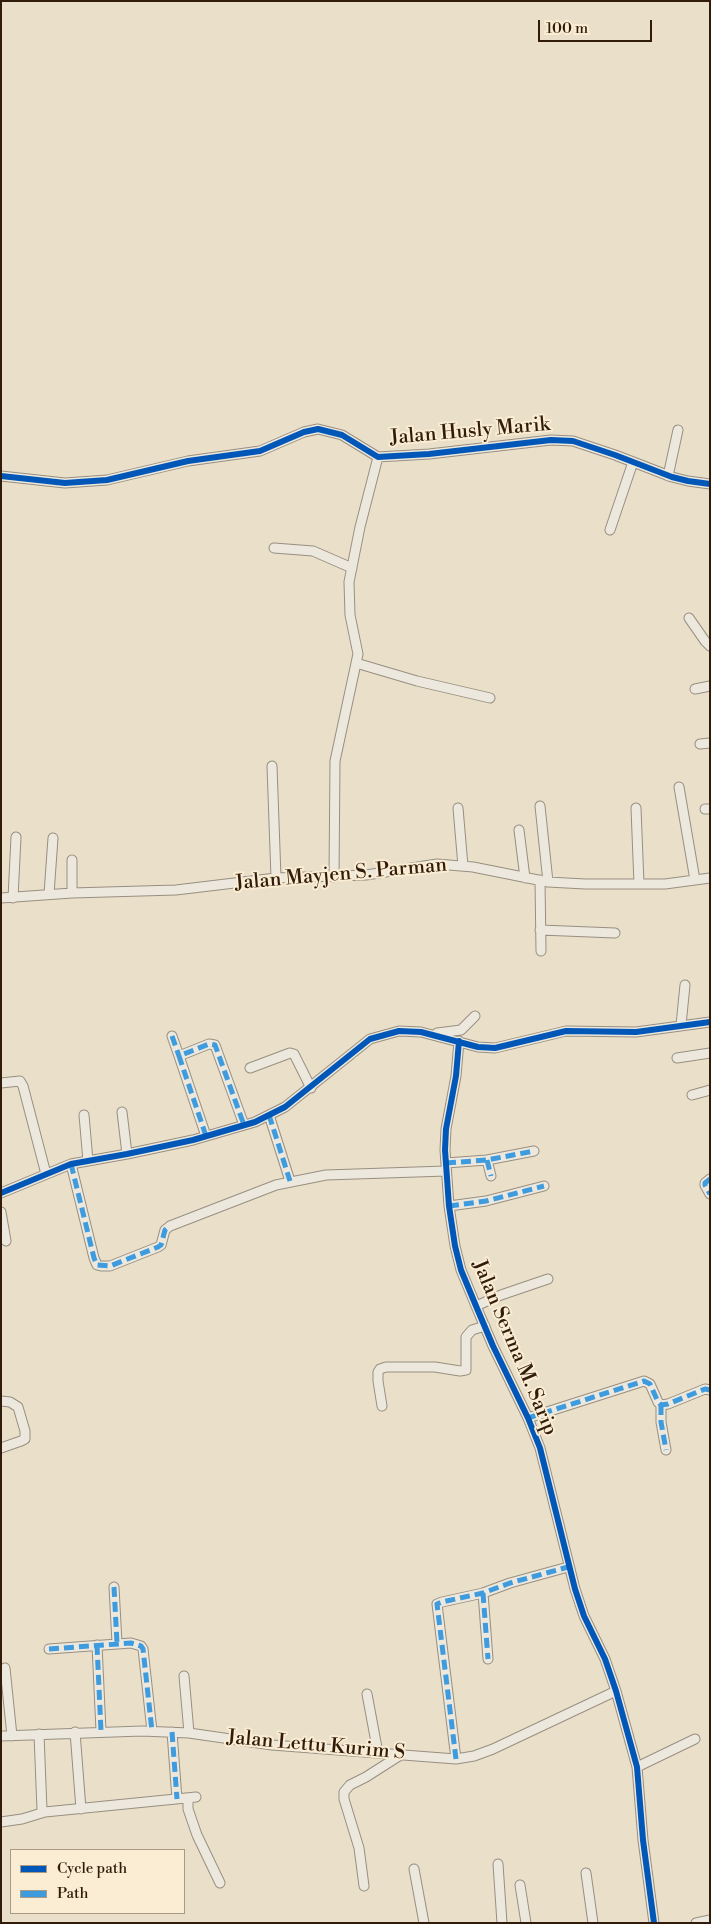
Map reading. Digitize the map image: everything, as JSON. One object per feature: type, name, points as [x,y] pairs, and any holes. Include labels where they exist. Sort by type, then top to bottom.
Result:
[{"type":"street","name":"Jalan Husly Marik","points":[[1,476],[65,483],[106,480],[188,461],[260,451],[304,432],[318,429],[342,436],[378,457],[429,454],[562,440],[585,444],[668,476],[710,484]]},
{"type":"street","points":[[668,476],[678,430]]},
{"type":"street","points":[[334,877],[335,761],[358,654],[349,601],[349,582],[378,457]]},
{"type":"street","points":[[610,530],[633,462]]},
{"type":"street","points":[[274,548],[313,551],[352,568]]},
{"type":"street","points":[[689,618],[705,642],[710,646]]},
{"type":"street","points":[[356,663],[417,681],[490,698]]},
{"type":"street","points":[[695,690],[710,686]]},
{"type":"street","points":[[700,744],[710,743]]},
{"type":"street","points":[[272,766],[276,878]]},
{"type":"street","points":[[679,787],[695,880]]},
{"type":"street","points":[[540,806],[544,881],[540,930],[541,951]]},
{"type":"street","points":[[458,808],[463,866]]},
{"type":"street","points":[[636,808],[639,884]]},
{"type":"street","points":[[519,830],[525,878]]},
{"type":"street","points":[[13,898],[16,837]]},
{"type":"street","points":[[49,894],[53,838]]},
{"type":"street","points":[[72,860],[72,893]]},
{"type":"street","name":"Jalan Mayjen S. Parman","points":[[1,898],[49,894],[176,890],[276,878],[334,877],[384,873],[425,865],[463,866],[544,881],[585,884],[639,884],[710,878]]},
{"type":"street","points":[[540,930],[615,933]]},
{"type":"street","points":[[681,1025],[685,984]]},
{"type":"street","points":[[430,1034],[461,1030],[475,1016]]},
{"type":"street","points":[[1,1194],[71,1164],[127,1154],[206,1136],[255,1122],[285,1107],[370,1039],[399,1031],[421,1032],[478,1047],[495,1048],[566,1030],[623,1032],[710,1022]]},
{"type":"street","points":[[172,1036],[206,1136]]},
{"type":"street","name":"Jalan Serma M. Sarip","points":[[460,1042],[446,1129],[446,1167],[455,1246],[476,1306],[528,1418],[546,1468],[568,1567],[584,1616],[616,1690],[637,1767],[643,1840],[654,1923]]},
{"type":"street","points":[[179,1056],[209,1044],[215,1045],[244,1125]]},
{"type":"street","points":[[250,1068],[290,1053],[294,1054],[311,1088]]},
{"type":"street","points":[[677,1058],[710,1053]]},
{"type":"street","points":[[1,1083],[20,1081],[23,1086],[46,1174]]},
{"type":"street","points":[[692,1095],[710,1090]]},
{"type":"street","points":[[122,1112],[127,1154]]},
{"type":"street","points":[[269,1115],[290,1181]]},
{"type":"street","points":[[84,1116],[88,1161]]},
{"type":"street","points":[[71,1164],[94,1258],[98,1265],[110,1266],[158,1247],[165,1230],[170,1226],[262,1189],[290,1181],[326,1175],[446,1167],[534,1151]]},
{"type":"street","points":[[487,1160],[490,1176]]},
{"type":"street","points":[[710,1179],[707,1180],[705,1185],[710,1194]]},
{"type":"street","points":[[449,1206],[486,1201],[544,1186]]},
{"type":"street","points":[[1,1212],[6,1241]]},
{"type":"street","points":[[476,1306],[501,1295],[548,1279]]},
{"type":"street","points":[[382,1406],[378,1381],[380,1369],[435,1367],[460,1372],[466,1370],[466,1337],[472,1330],[485,1326]]},
{"type":"street","points":[[528,1418],[644,1380],[650,1384],[661,1405],[661,1422],[666,1450]]},
{"type":"street","points":[[661,1405],[705,1389],[710,1390]]},
{"type":"street","points":[[1,1401],[10,1402],[18,1407],[25,1431],[25,1439],[1,1448]]},
{"type":"street","points":[[456,1759],[437,1604],[483,1593],[510,1583],[568,1567]]},
{"type":"street","points":[[114,1588],[117,1643]]},
{"type":"street","points":[[483,1593],[488,1659]]},
{"type":"street","points":[[49,1649],[131,1642],[138,1644],[143,1648],[152,1731]]},
{"type":"street","points":[[97,1644],[102,1731]]},
{"type":"street","points":[[5,1668],[12,1736]]},
{"type":"street","points":[[184,1676],[189,1733]]},
{"type":"street","name":"Jalan Lettu Kurim S","points":[[1,1736],[102,1731],[172,1732],[272,1745],[456,1759],[474,1756],[493,1749],[616,1690]]},
{"type":"street","points":[[368,1694],[378,1753]]},
{"type":"street","points":[[76,1732],[80,1809]]},
{"type":"street","points":[[172,1732],[177,1799]]},
{"type":"street","points":[[39,1734],[42,1810],[44,1812]]},
{"type":"street","points":[[637,1767],[696,1739]]},
{"type":"street","points":[[364,1886],[359,1848],[344,1799],[344,1792],[350,1785],[366,1778],[402,1754]]},
{"type":"street","points":[[1,1822],[22,1819],[44,1812],[192,1797],[188,1810],[197,1835],[220,1883]]},
{"type":"street","points":[[498,1864],[502,1923]]},
{"type":"street","points":[[414,1870],[424,1923]]},
{"type":"street","points":[[586,1873],[593,1923]]},
{"type":"street","points":[[520,1885],[526,1923]]},
{"type":"street","points":[[696,1923],[710,1920]]},
{"type":"marked path","points":[[172,1036],[179,1056]]},
{"type":"marked path","points":[[206,1136],[179,1056],[209,1044],[215,1045],[244,1125]]},
{"type":"marked path","points":[[269,1115],[290,1181]]},
{"type":"marked path","points":[[446,1163],[487,1160],[534,1151]]},
{"type":"marked path","points":[[487,1160],[491,1176]]},
{"type":"marked path","points":[[71,1164],[97,1265],[110,1266],[158,1247],[161,1245],[165,1230],[170,1226]]},
{"type":"marked path","points":[[710,1179],[705,1183],[710,1194]]},
{"type":"marked path","points":[[449,1206],[486,1201],[544,1186]]},
{"type":"marked path","points":[[528,1418],[644,1381],[650,1384],[661,1405],[705,1389],[710,1390]]},
{"type":"marked path","points":[[661,1405],[661,1422],[666,1450]]},
{"type":"marked path","points":[[456,1759],[437,1604],[483,1593],[510,1583],[568,1567]]},
{"type":"marked path","points":[[114,1587],[117,1643]]},
{"type":"marked path","points":[[483,1593],[488,1659]]},
{"type":"marked path","points":[[49,1649],[131,1643],[141,1646],[143,1649],[152,1731]]},
{"type":"marked path","points":[[97,1645],[101,1731]]},
{"type":"marked path","points":[[172,1732],[177,1799]]},
{"type":"cycle path","points":[[1,476],[65,483],[107,480],[188,461],[260,451],[304,432],[318,429],[342,435],[378,457],[429,454],[551,440],[573,441],[672,477],[710,484]]},
{"type":"cycle path","points":[[1,1193],[71,1164],[193,1140],[255,1122],[285,1107],[370,1039],[399,1031],[421,1032],[478,1047],[495,1048],[566,1031],[636,1032],[710,1022]]},
{"type":"cycle path","points":[[459,1041],[456,1076],[446,1129],[445,1150],[449,1206],[455,1246],[461,1270],[476,1306],[540,1448],[575,1589],[584,1616],[605,1659],[616,1691],[637,1767],[643,1840],[654,1923]]}]
